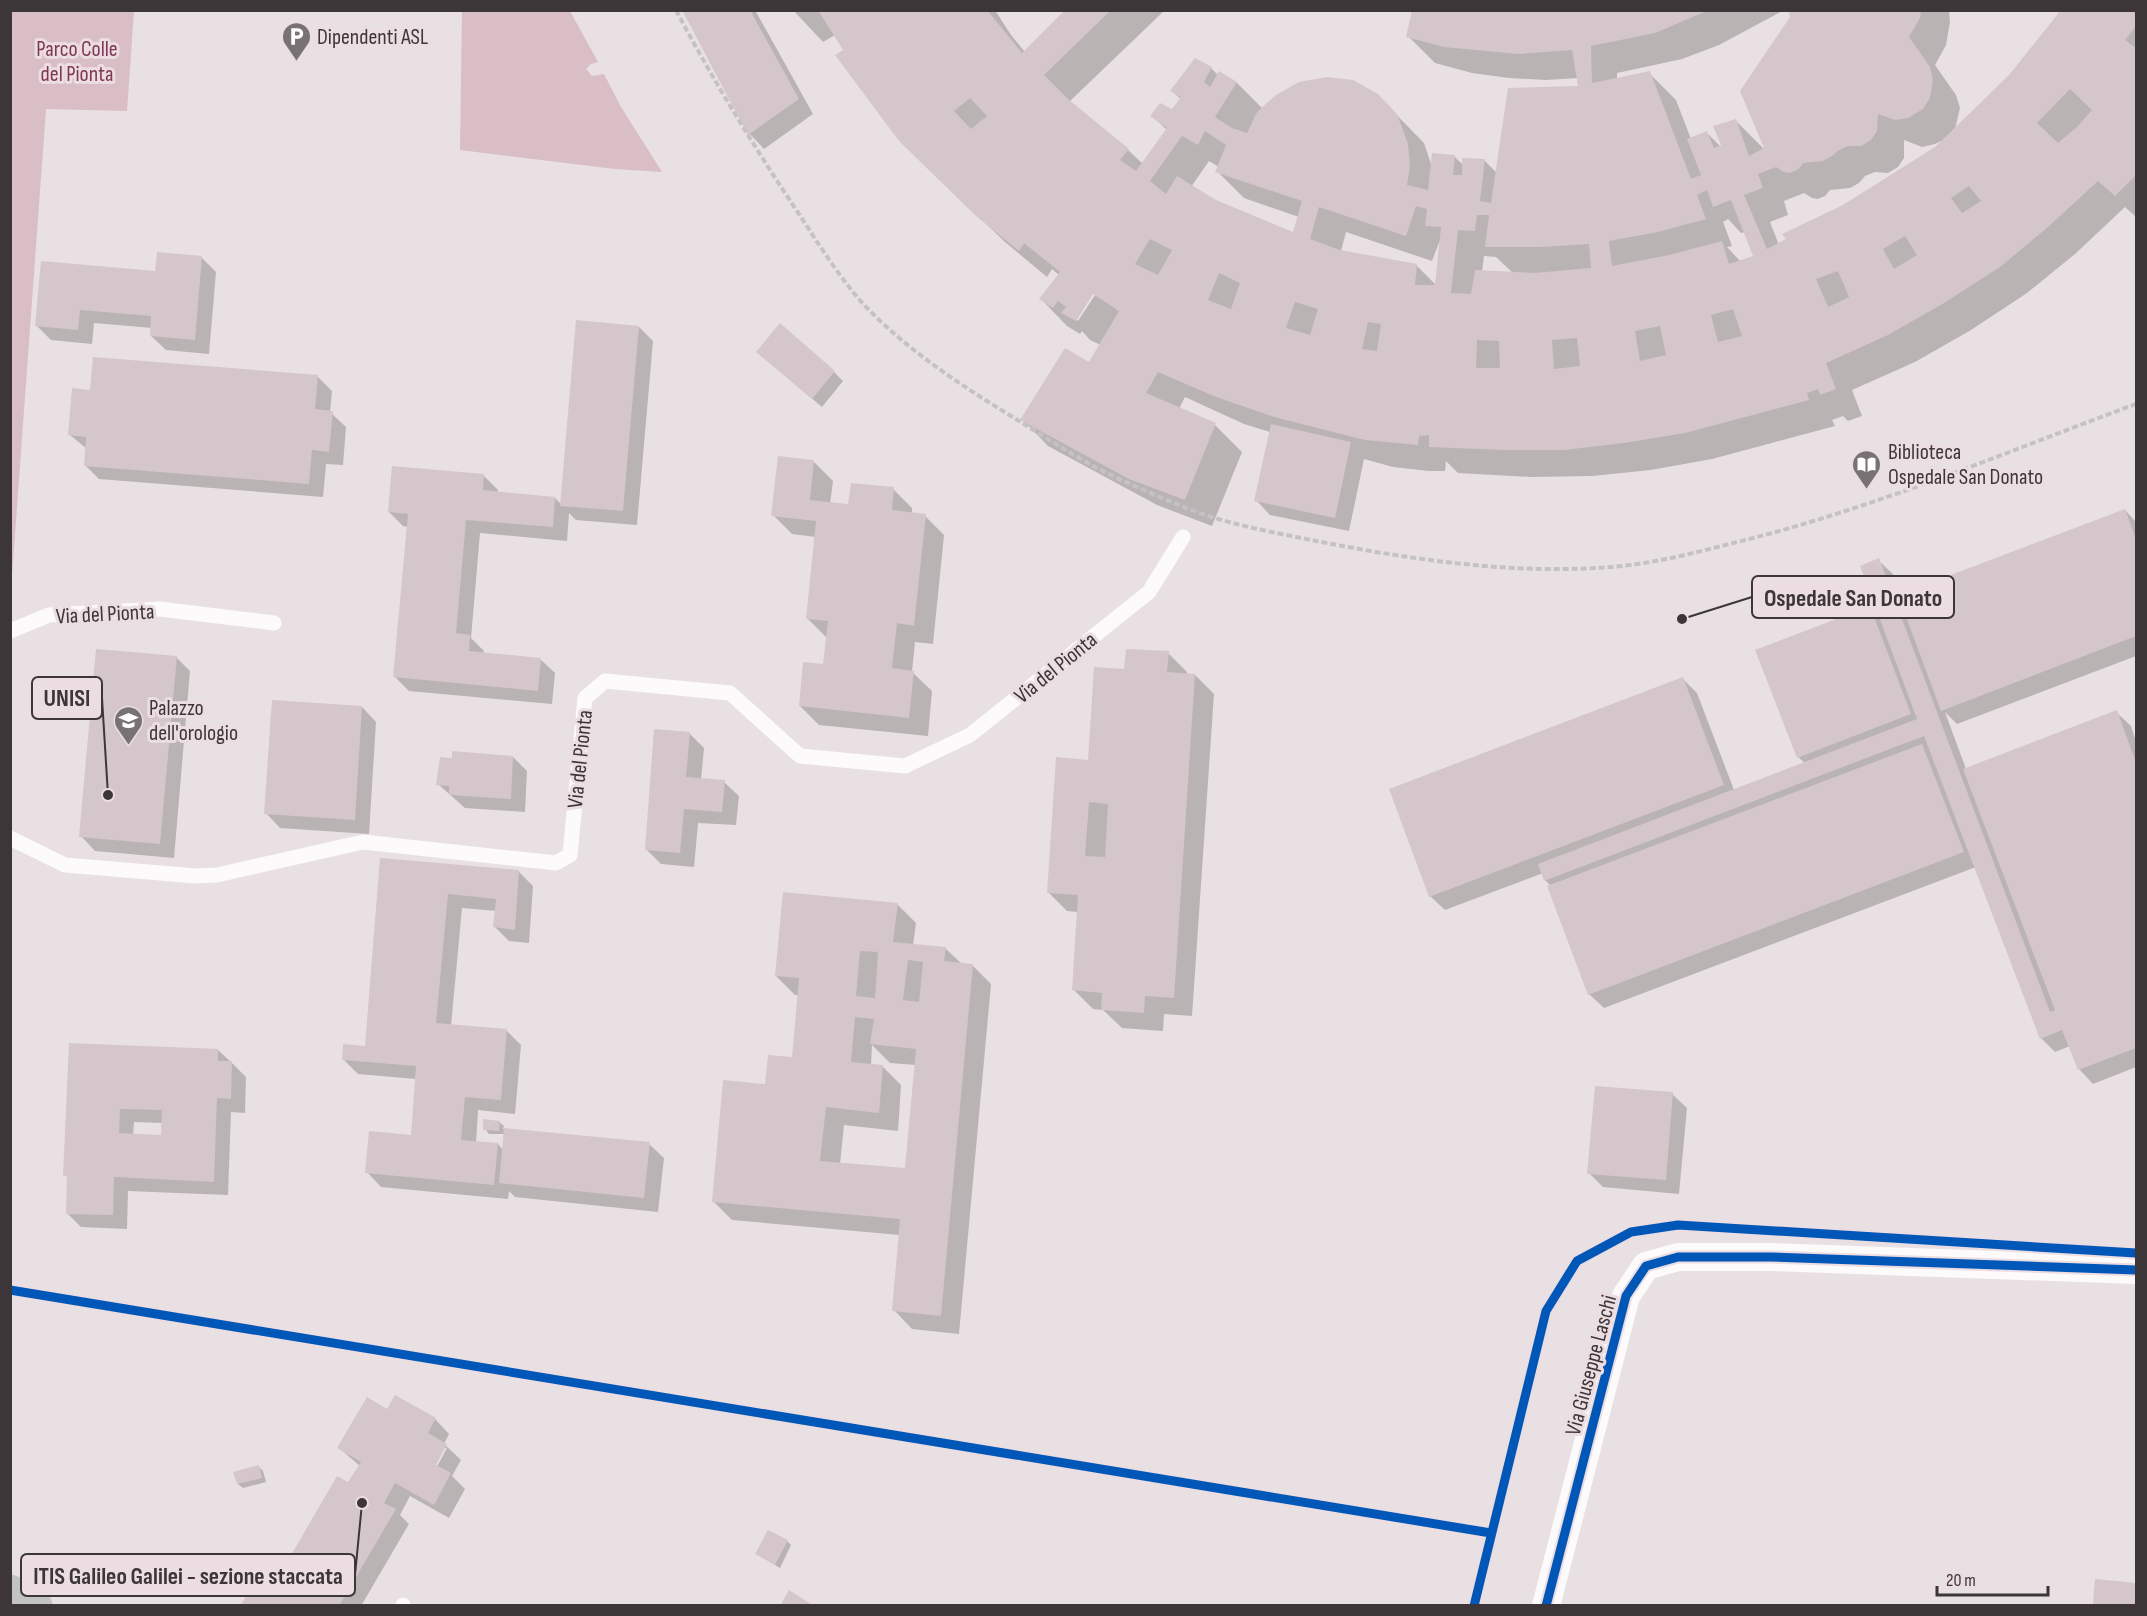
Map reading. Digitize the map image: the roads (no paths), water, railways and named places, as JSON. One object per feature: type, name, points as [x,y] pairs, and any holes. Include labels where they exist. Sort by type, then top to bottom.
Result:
[{"type":"main road","points":[[10,1591],[36,1605]]},
{"type":"street","name":"Via Giuseppe Laschi","points":[[1546,1605],[1626,1296],[1646,1266],[1678,1257],[1771,1257],[2136,1270]]},
{"type":"lane","name":"Via del Pionta","points":[[10,838],[65,865],[196,876],[217,875],[363,843],[556,863],[570,855],[585,698],[605,681],[730,693],[800,756],[905,766],[970,735],[1149,592],[1183,537]]},
{"type":"lane","name":"Via del Pionta","points":[[10,632],[49,615],[160,609],[274,623]]},
{"type":"place","name":"Dipendenti ASL","points":[[296,62]]},
{"type":"place","name":"Biblioteca Ospedale San Donato","points":[[1867,490]]},
{"type":"place","name":"Ospedale San Donato","points":[[1682,619]]},
{"type":"place","name":"Palazzo dell'orologio","points":[[128,746]]},
{"type":"place","name":"UNISI","points":[[108,795]]},
{"type":"place","name":"ITIS Galileo Galilei - sezione staccata","points":[[362,1503]]},
{"type":"park label","name":"Parco Colle del Pionta","points":[[77,60]]}]
